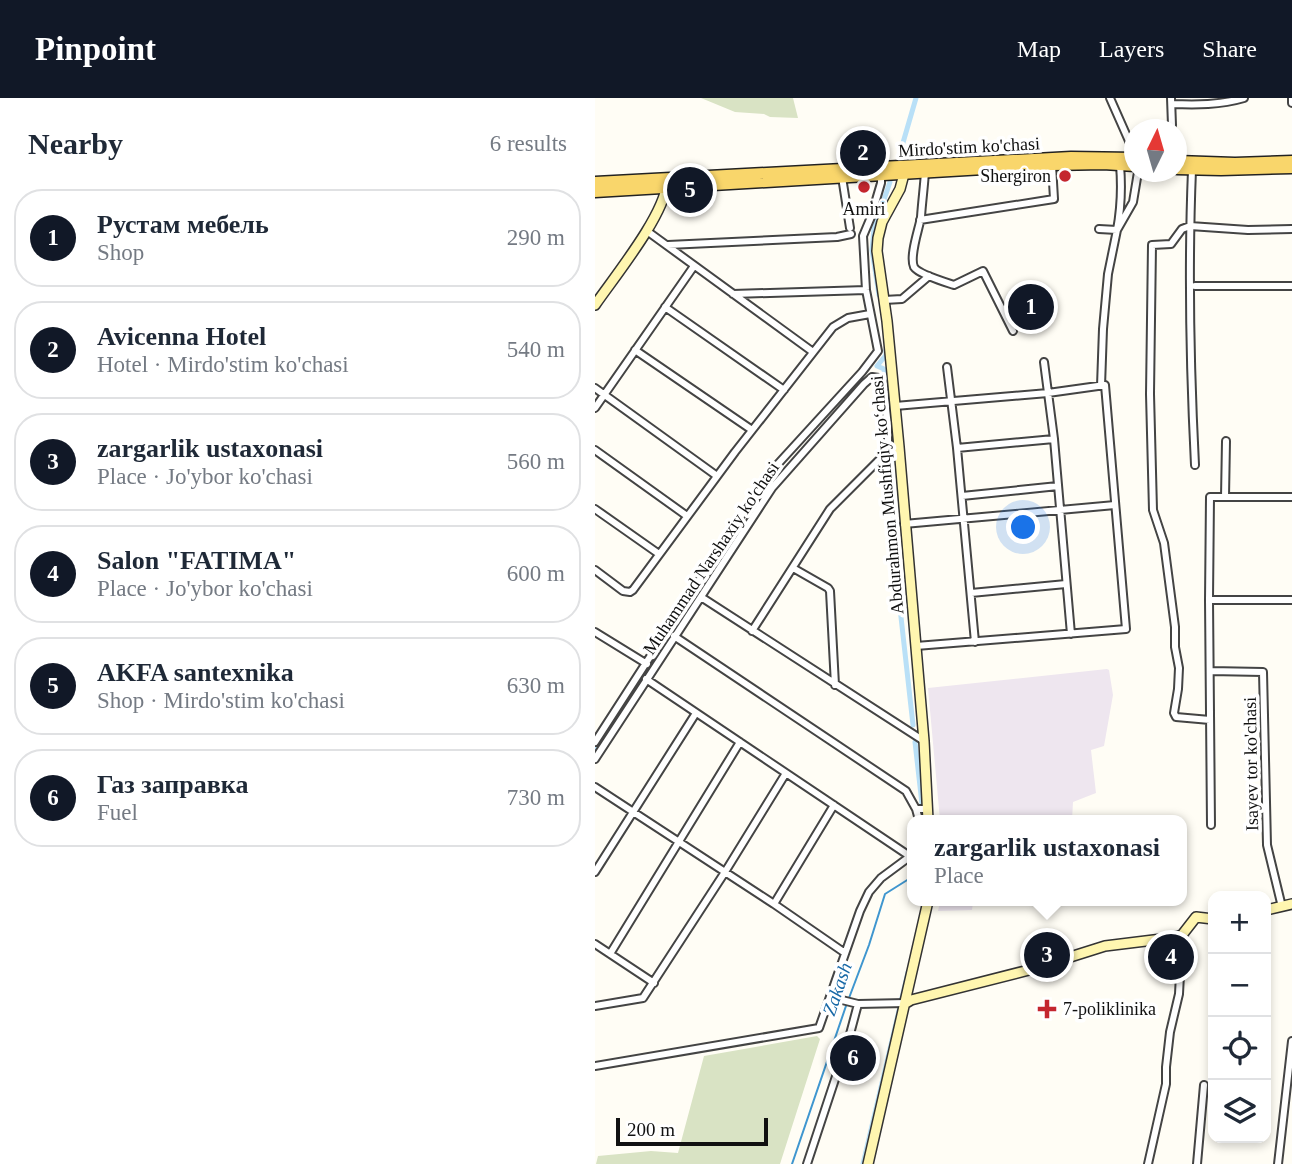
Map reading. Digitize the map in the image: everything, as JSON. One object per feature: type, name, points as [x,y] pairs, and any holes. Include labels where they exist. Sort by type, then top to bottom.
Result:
[{"type":"main road","name":"Mirdo'stim ko'chasi","points":[[595,192],[667,183],[1071,157],[1124,163]]},
{"type":"main road","points":[[1187,161],[1292,161]]},
{"type":"main road","name":"Mirdo'stim ko'chasi","points":[[595,182],[667,183],[842,177],[1052,165],[1124,165]]},
{"type":"main road","points":[[1187,170],[1292,168]]},
{"type":"street","points":[[1110,98],[1124,130]]},
{"type":"street","points":[[1171,119],[1172,101],[1195,105],[1244,98]]},
{"type":"street","points":[[920,220],[1054,199],[1052,165]]},
{"type":"street","points":[[1101,386],[1108,274],[1121,201],[1120,165]]},
{"type":"street","points":[[1192,170],[1190,371],[1195,465]]},
{"type":"street","points":[[925,173],[913,257],[916,270],[954,285],[983,271],[1013,331]]},
{"type":"street","name":"Abdurahmon Mushfiqiy koʻchasi","points":[[904,174],[900,189],[882,222],[877,251],[899,447],[928,815]]},
{"type":"street","points":[[595,741],[766,477],[878,351],[866,290],[863,236],[881,183],[881,175]]},
{"type":"street","points":[[668,245],[837,237],[850,231],[842,177]]},
{"type":"street","points":[[1117,230],[1133,202],[1134,182]]},
{"type":"street","points":[[595,304],[647,231],[664,196],[667,183]]},
{"type":"street","points":[[1210,720],[1180,718],[1175,717],[1174,713],[1179,668],[1175,627],[1164,543],[1153,510],[1150,394],[1152,245],[1171,244],[1182,229],[1190,226],[1248,230],[1292,229]]},
{"type":"street","points":[[1099,229],[1117,230]]},
{"type":"street","points":[[647,231],[813,352]]},
{"type":"street","points":[[595,408],[694,266]]},
{"type":"street","points":[[884,300],[902,299],[929,276]]},
{"type":"street","points":[[1195,286],[1292,286]]},
{"type":"street","points":[[733,294],[866,290]]},
{"type":"street","points":[[665,307],[784,390]]},
{"type":"street","points":[[595,570],[623,591],[630,592],[833,327],[848,318],[870,314]]},
{"type":"street","points":[[635,350],[752,430]]},
{"type":"street","points":[[1044,362],[1054,439],[1071,634]]},
{"type":"street","points":[[947,367],[975,642]]},
{"type":"street","name":"Muhammad Narshaxiy ko'chasi","points":[[595,759],[772,488],[871,377],[880,378],[883,383],[888,452]]},
{"type":"street","points":[[895,406],[1048,393],[1105,385],[1126,629],[916,646]]},
{"type":"street","points":[[595,388],[717,476]]},
{"type":"street","points":[[957,448],[1054,439]]},
{"type":"street","points":[[1225,497],[1226,441]]},
{"type":"street","points":[[752,631],[830,509],[888,452],[899,447]]},
{"type":"street","points":[[595,450],[687,516]]},
{"type":"street","points":[[962,496],[1058,486]]},
{"type":"street","points":[[1211,825],[1210,497],[1292,497]]},
{"type":"street","points":[[904,524],[1115,505]]},
{"type":"street","points":[[595,509],[660,554]]},
{"type":"street","points":[[793,568],[830,591],[835,685]]},
{"type":"street","points":[[971,593],[1066,584]]},
{"type":"street","points":[[701,597],[923,741]]},
{"type":"street","points":[[1209,600],[1292,600]]},
{"type":"street","points":[[595,644],[598,634],[653,668]]},
{"type":"street","points":[[674,636],[906,791],[918,815]]},
{"type":"street","name":"Isayev tor ko'chasi","points":[[1210,671],[1263,672],[1267,845],[1282,906]]},
{"type":"street","points":[[646,679],[907,853]]},
{"type":"street","points":[[595,872],[696,713]]},
{"type":"street","points":[[610,954],[740,742]]},
{"type":"street","points":[[595,1006],[643,998],[726,872],[786,773]]},
{"type":"street","points":[[595,787],[845,953]]},
{"type":"street","points":[[774,904],[834,805]]},
{"type":"street","points":[[916,809],[928,809]]},
{"type":"street","points":[[595,1066],[819,1028],[869,892],[881,878],[907,859]]},
{"type":"street","points":[[1271,909],[1292,904]]},
{"type":"street","points":[[868,1164],[927,906]]},
{"type":"street","points":[[1148,1164],[1166,1084],[1170,1032],[1179,994],[1182,935],[1196,917],[1208,918]]},
{"type":"street","points":[[832,998],[854,1004],[904,1003],[1029,970],[1105,946],[1182,935]]},
{"type":"street","points":[[595,944],[654,983]]},
{"type":"street","points":[[807,1164],[850,1034],[854,1004]]},
{"type":"street","points":[[1278,1164],[1292,1041]]},
{"type":"street","points":[[1197,1164],[1204,1085]]},
{"type":"shaded area","points":[[1109,670],[1113,695],[1104,746],[1091,750],[1096,793],[1073,802],[1072,815],[940,815],[928,688]]},
{"type":"shaded area","points":[[939,906],[972,906],[972,910],[938,911]]},
{"type":"green space","points":[[701,98],[793,98],[798,118],[735,112]]},
{"type":"green space","points":[[817,1036],[820,1039],[780,1164],[596,1164],[598,1156],[651,1151],[678,1153],[704,1056]]},
{"type":"waterway","points":[[900,153],[916,98]]},
{"type":"waterway","points":[[879,295],[872,250],[874,229],[890,182]]},
{"type":"waterway","points":[[886,350],[886,355],[877,366],[884,369],[889,408]]},
{"type":"waterway","points":[[891,459],[898,590],[913,725]]},
{"type":"waterway","points":[[595,750],[644,673]]},
{"type":"waterway","points":[[915,742],[922,804]]},
{"type":"waterway","name":"Zakash","points":[[849,998],[885,894],[907,880]]},
{"type":"waterway","points":[[863,1164],[908,972]]},
{"type":"waterway","name":"Zakash","points":[[792,1164],[847,1003]]},
{"type":"place","name":"Avicenna Hotel","points":[[863,153]]},
{"type":"place","name":"Shergiron","points":[[1065,176]]},
{"type":"place","name":"Amiri","points":[[864,187]]},
{"type":"place","name":"AKFA santexnika","points":[[690,190]]},
{"type":"place","name":"Рустам мебель","points":[[1031,307]]},
{"type":"place","name":"zargarlik ustaxonasi","points":[[1047,955]]},
{"type":"place","name":"Salon \"FATIMA\"","points":[[1171,957]]},
{"type":"place","name":"7-poliklinika","points":[[1047,1009]]},
{"type":"place","name":"Газ заправка","points":[[853,1058]]}]
